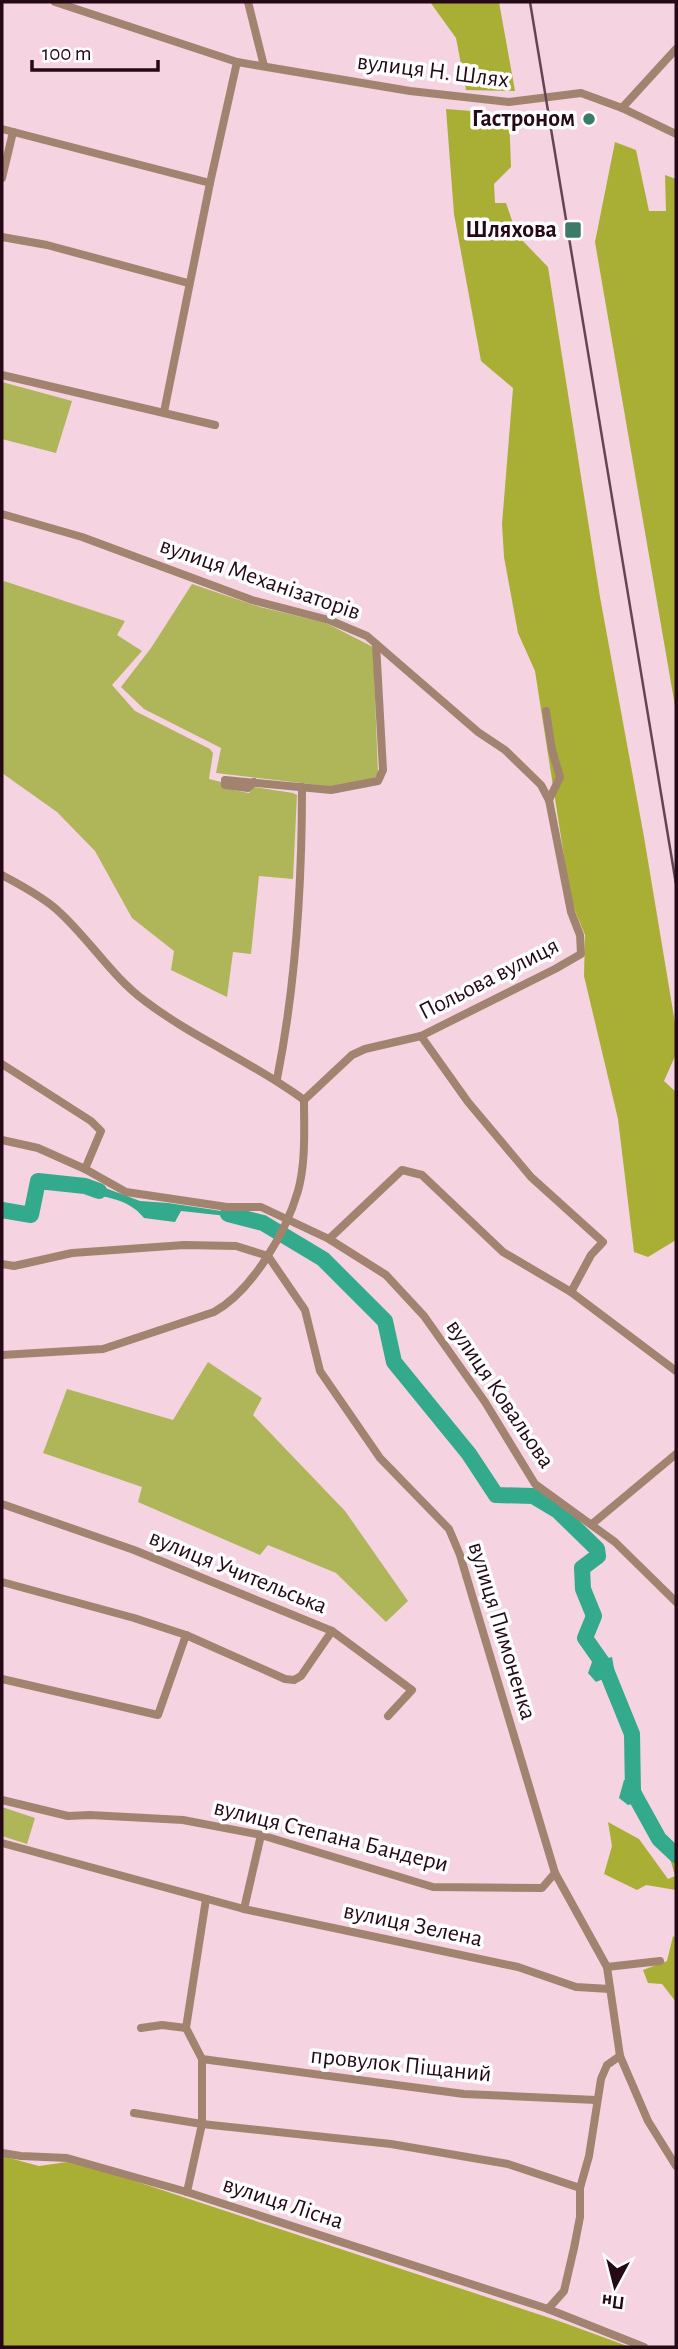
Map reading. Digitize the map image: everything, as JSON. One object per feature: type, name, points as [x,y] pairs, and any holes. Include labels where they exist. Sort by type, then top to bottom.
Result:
[{"type":"street","name":"вулиця Н. Шлях","points":[[55,2],[237,62],[410,91],[509,102],[581,93],[622,108],[676,134]]},
{"type":"street","points":[[248,2],[264,66]]},
{"type":"street","points":[[622,108],[676,49]]},
{"type":"street","points":[[164,412],[188,283],[237,62]]},
{"type":"street","points":[[2,129],[209,183]]},
{"type":"street","points":[[2,178],[13,132]]},
{"type":"street","points":[[2,237],[47,245],[188,283]]},
{"type":"street","points":[[2,375],[215,425]]},
{"type":"street","name":"вулиця Механізаторів","points":[[2,514],[82,537],[252,600],[329,620],[367,636],[478,732]]},
{"type":"street","points":[[254,782],[338,790],[372,783],[381,777],[383,764],[376,644]]},
{"type":"street","points":[[376,669],[394,660]]},
{"type":"street","points":[[545,711],[560,777],[549,800]]},
{"type":"street","name":"Польова вулиця","points":[[304,1100],[352,1055],[365,1049],[421,1036],[580,954],[580,935],[571,912],[549,800],[541,785],[505,750],[478,732]]},
{"type":"street","points":[[277,1079],[295,957],[302,788]]},
{"type":"street","points":[[2,875],[33,892],[56,909],[141,999],[178,1026],[277,1079],[304,1100],[299,1189],[268,1256],[229,1304],[214,1312],[103,1349],[2,1354]]},
{"type":"street","points":[[421,1036],[468,1102],[531,1177],[603,1242],[592,1255],[571,1292]]},
{"type":"street","points":[[2,1063],[91,1121],[101,1131],[85,1169]]},
{"type":"street","name":"вулиця Ковальова","points":[[2,1140],[37,1147],[85,1169],[125,1192],[227,1207],[261,1207],[329,1239],[386,1275],[416,1308],[485,1402],[535,1484],[592,1524],[646,1571],[676,1602]]},
{"type":"street","points":[[329,1239],[402,1170],[422,1175],[503,1252],[571,1292],[676,1371]]},
{"type":"street","points":[[2,1264],[14,1266],[72,1253],[184,1245],[236,1246],[268,1256]]},
{"type":"street","name":"вулиця Пимоненка","points":[[268,1256],[305,1310],[320,1371],[380,1458],[449,1528],[460,1555],[555,1873],[607,1967],[620,2056],[648,2122],[676,2166]]},
{"type":"street","points":[[592,1524],[676,1454]]},
{"type":"street","name":"вулиця Учительська","points":[[2,1504],[134,1550],[332,1631],[412,1690],[388,1716]]},
{"type":"street","points":[[2,1582],[186,1635],[285,1679],[294,1680],[301,1676],[332,1631]]},
{"type":"street","points":[[2,1679],[158,1715],[186,1635]]},
{"type":"street","name":"вулиця Степана Бандери","points":[[2,1800],[68,1816],[183,1821],[261,1835],[433,1887],[542,1888],[555,1873]]},
{"type":"street","points":[[244,1909],[261,1835]]},
{"type":"street","name":"вулиця Зелена","points":[[2,1843],[244,1909],[518,1967],[576,1987],[610,1990]]},
{"type":"street","points":[[187,2192],[202,2124],[202,2059],[186,2028],[206,1899]]},
{"type":"street","points":[[607,1967],[660,1961]]},
{"type":"street","points":[[141,2028],[162,2025],[186,2028]]},
{"type":"street","points":[[548,2309],[564,2291],[580,2217],[580,2188],[589,2156],[596,2100],[607,2065],[620,2056]]},
{"type":"street","name":"провулок Піщаний","points":[[202,2059],[464,2095],[596,2100]]},
{"type":"street","points":[[134,2113],[202,2124],[391,2144],[508,2164],[580,2188]]},
{"type":"street","name":"вулиця Лісна","points":[[2,2153],[67,2158],[187,2192],[548,2309],[644,2347]]},
{"type":"shaded area","points":[[430,2],[499,2],[515,91],[466,90],[456,38]]},
{"type":"shaded area","points":[[446,109],[509,114],[511,167],[494,184],[495,203],[506,203],[517,235],[548,267],[600,597],[676,1029],[676,1054],[664,1081],[676,1092],[676,1240],[648,1257],[634,1252],[618,1119],[584,976],[585,935],[571,901],[535,671],[518,633],[504,557],[502,524],[513,388],[481,361],[454,214]]},
{"type":"shaded area","points":[[615,142],[636,150],[649,211],[666,211],[665,175],[676,179],[676,712],[595,242]]},
{"type":"shaded area","points":[[2,382],[72,401],[56,453],[2,439]]},
{"type":"shaded area","points":[[4,581],[125,621],[117,635],[142,651],[112,685],[135,711],[210,749],[213,753],[209,779],[221,782],[223,788],[249,793],[254,787],[297,795],[293,879],[259,876],[251,954],[233,952],[227,997],[171,970],[174,951],[132,918],[95,851],[57,812],[2,773]]},
{"type":"shaded area","points":[[192,584],[260,607],[326,623],[373,647],[378,773],[374,779],[335,787],[216,773],[221,748],[144,709],[121,687],[151,648]]},
{"type":"shaded area","points":[[81,1179],[140,1201],[255,1216],[245,1218],[181,1211],[175,1222],[144,1218],[130,1205],[77,1190]]},
{"type":"shaded area","points":[[208,1362],[262,1398],[253,1415],[345,1511],[408,1601],[386,1622],[336,1573],[268,1545],[260,1555],[138,1502],[142,1487],[43,1453],[67,1389],[173,1420]]},
{"type":"shaded area","points":[[612,1657],[615,1674],[596,1682],[588,1673],[592,1662]]},
{"type":"shaded area","points":[[624,1780],[639,1782],[644,1801],[628,1805],[619,1798]]},
{"type":"shaded area","points":[[2,1807],[35,1818],[27,1844],[2,1836]]},
{"type":"shaded area","points":[[608,1822],[639,1839],[668,1879],[675,1876],[668,1851],[676,1854],[676,1890],[646,1885],[637,1890],[604,1874],[612,1846]]},
{"type":"shaded area","points":[[673,1936],[676,1938],[676,2002],[662,1984],[648,1983],[643,1970],[667,1961]]},
{"type":"shaded area","points":[[2,2156],[39,2166],[74,2161],[559,2321],[630,2347],[2,2347]]},
{"type":"waterway","points":[[2,1210],[31,1215],[38,1181],[85,1186],[99,1191]]},
{"type":"waterway","points":[[228,1214],[263,1223],[323,1259],[385,1321],[394,1362],[469,1454],[496,1495],[533,1496],[558,1511],[597,1549],[598,1556],[582,1568],[583,1589],[594,1616],[585,1638],[604,1665],[632,1734],[633,1792],[659,1839],[676,1855]]},
{"type":"railway","points":[[530,2],[676,884]]},
{"type":"place","name":"Гастроном","points":[[589,119]]},
{"type":"place","name":"Шляхова","points":[[573,230]]}]
